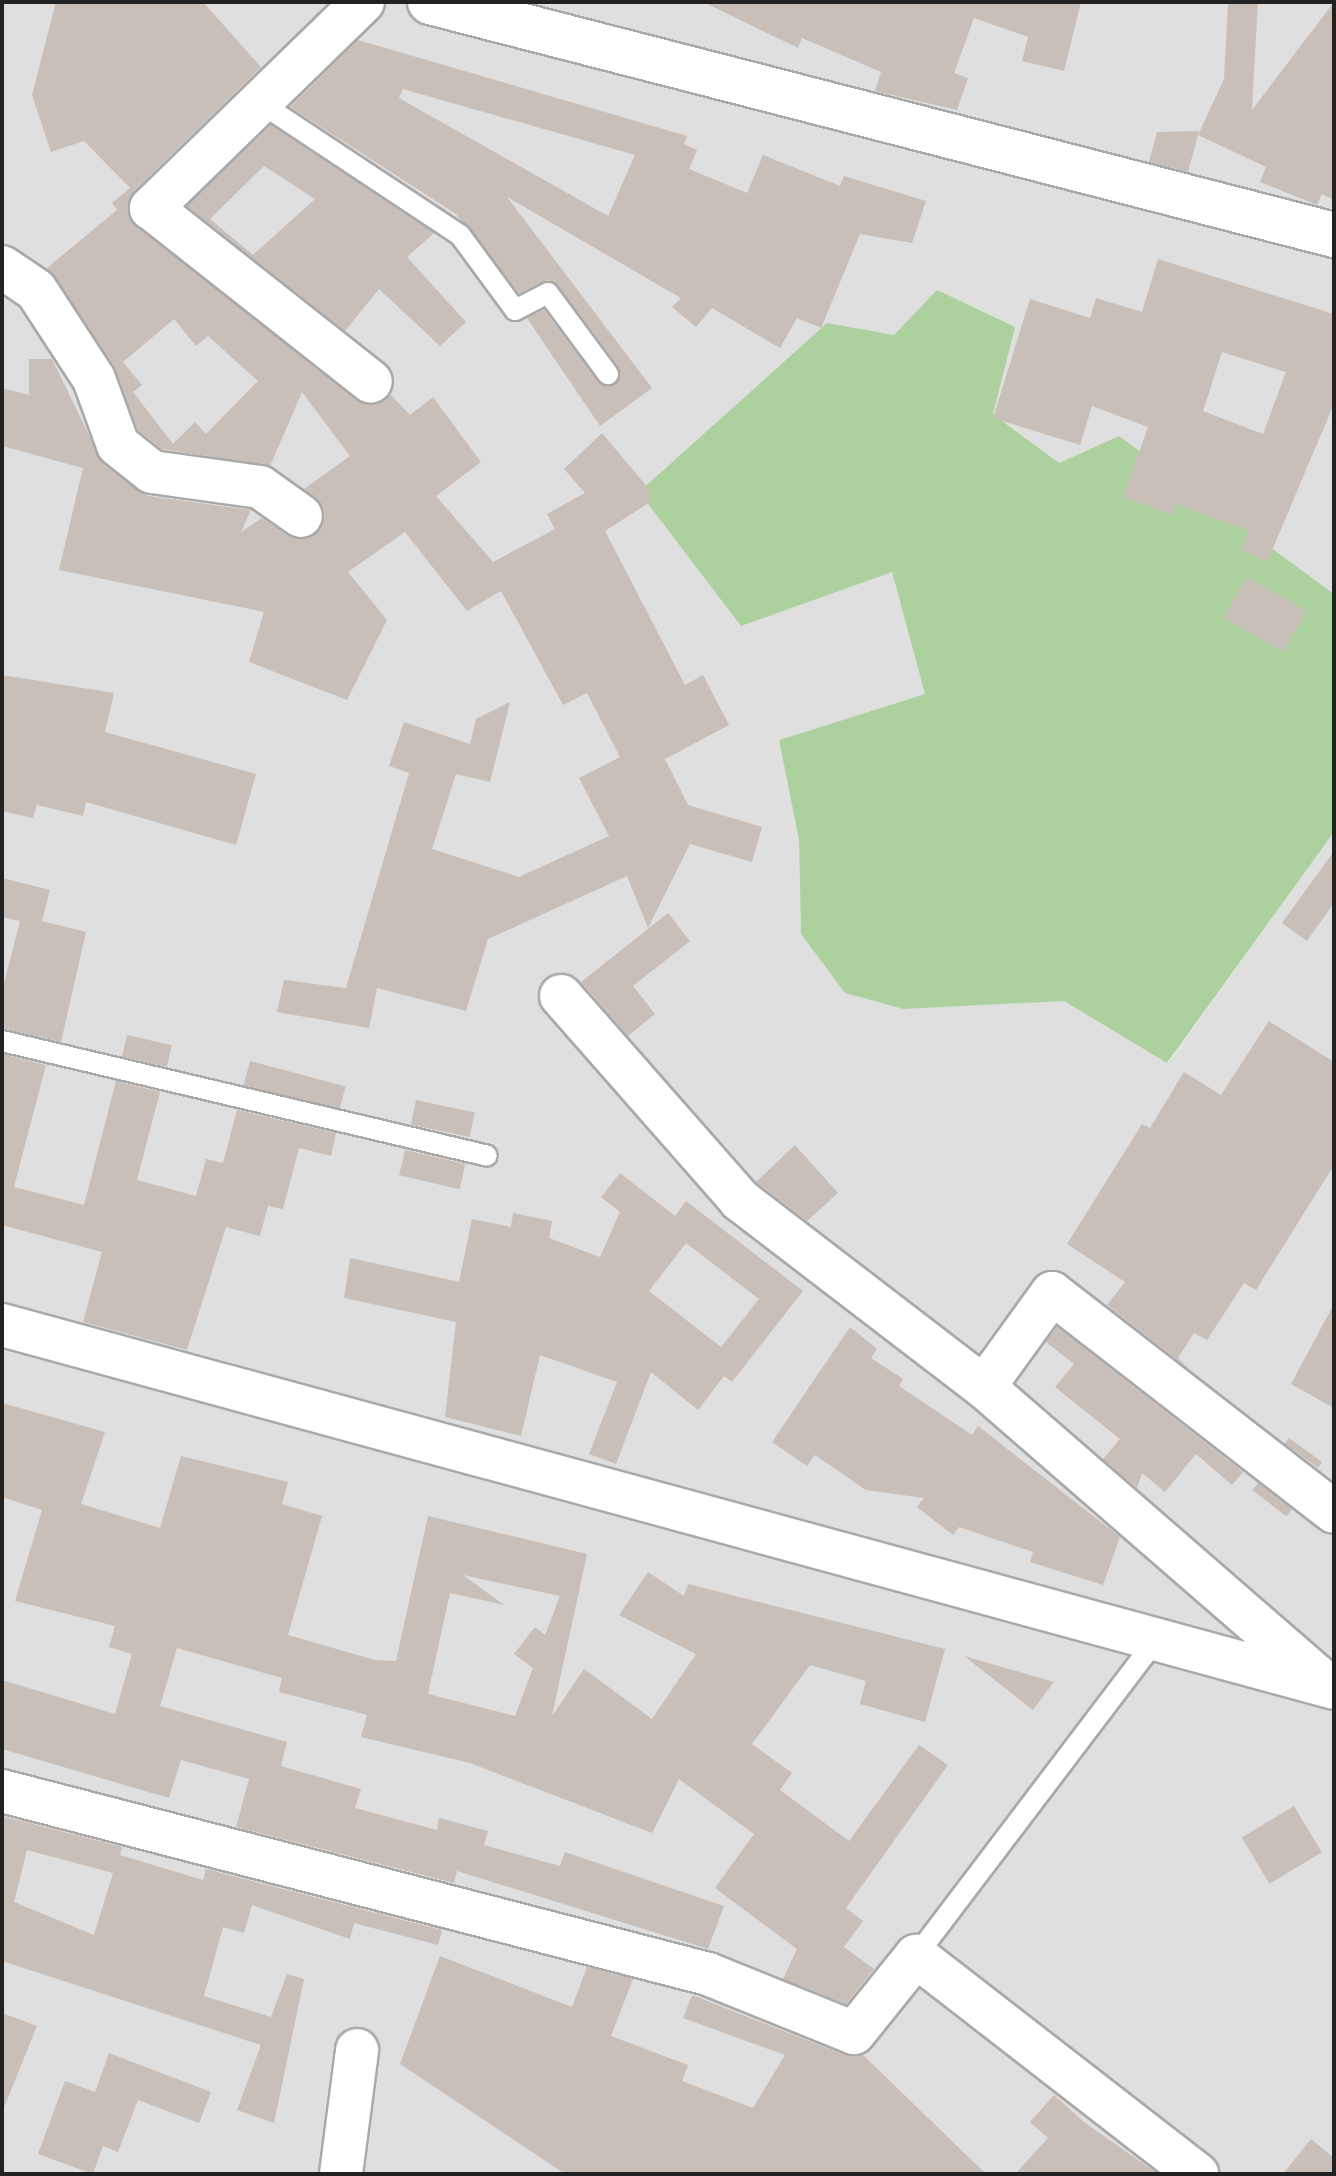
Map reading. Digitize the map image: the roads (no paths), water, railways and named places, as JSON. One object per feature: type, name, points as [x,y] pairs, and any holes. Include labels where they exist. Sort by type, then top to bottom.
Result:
[{"type":"street","points":[[363,2],[262,104],[151,208],[371,382]]},
{"type":"street","points":[[430,2],[1334,235]]},
{"type":"street","points":[[2,267],[36,290],[94,379],[118,445],[152,472],[260,487],[301,516]]},
{"type":"street","points":[[561,996],[740,1200],[984,1387],[1331,1687]]},
{"type":"street","points":[[984,1387],[1052,1293],[1334,1512]]},
{"type":"street","points":[[2,1325],[1154,1643],[1331,1687]]},
{"type":"street","points":[[2,1791],[708,1974],[854,2033],[916,1956],[1197,2174]]},
{"type":"street","points":[[341,2174],[357,2050]]},
{"type":"lane","points":[[262,104],[460,235],[515,310],[548,293],[608,374]]},
{"type":"lane","points":[[2,1041],[487,1156]]},
{"type":"lane","points":[[916,1956],[1154,1643]]}]
